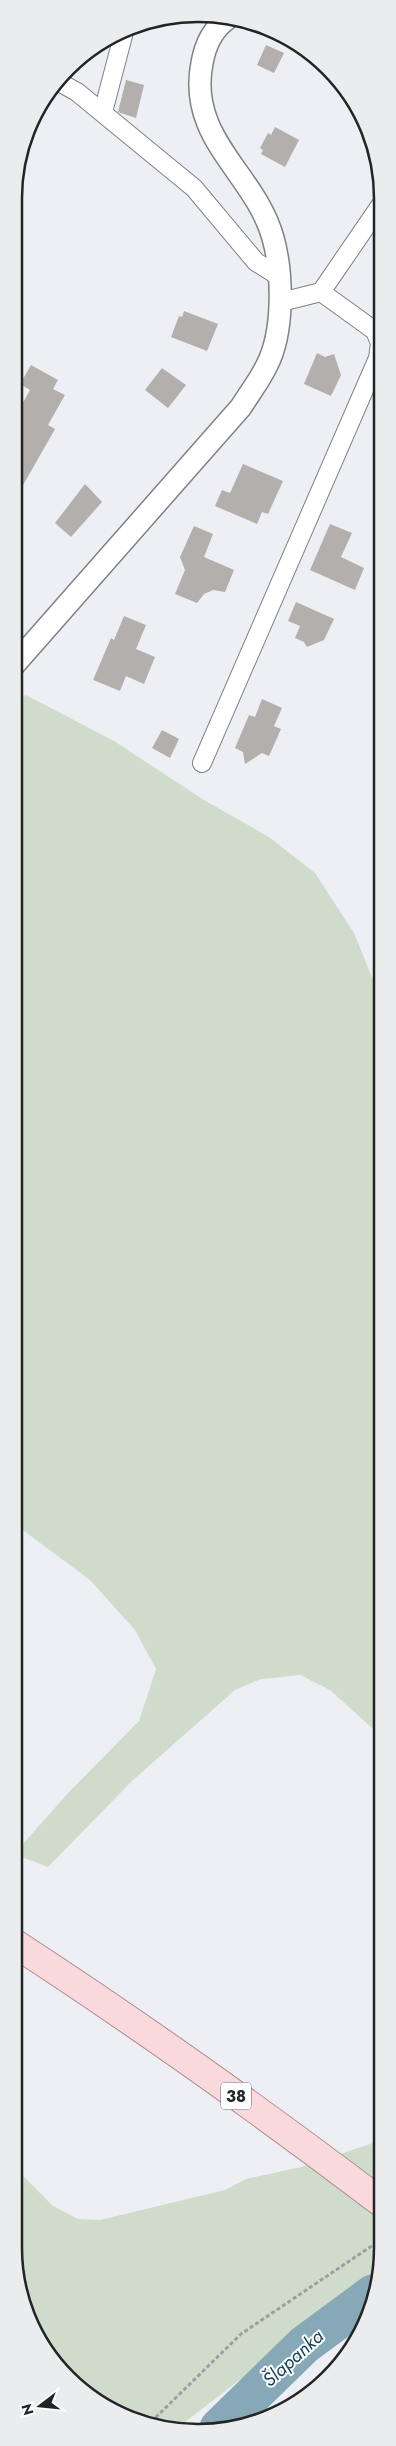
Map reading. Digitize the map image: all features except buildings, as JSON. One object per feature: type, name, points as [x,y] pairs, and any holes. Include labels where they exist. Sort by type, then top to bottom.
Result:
[{"type":"main road","name":"38","points":[[22,1948],[89,1992],[282,2128],[374,2197]]},
{"type":"street","points":[[23,655],[241,407],[268,364],[279,323],[281,302],[280,277],[273,238],[262,207],[207,126],[201,101],[199,77],[204,49],[220,24]]},
{"type":"street","points":[[103,112],[122,40]]},
{"type":"street","points":[[64,85],[77,92],[103,112],[194,188],[256,262],[280,277]]},
{"type":"street","points":[[281,302],[321,292],[373,216]]},
{"type":"street","points":[[321,292],[373,330]]},
{"type":"street","points":[[202,763],[373,369]]},
{"type":"path","points":[[155,2418],[240,2334],[374,2244]]},
{"type":"green space","points":[[26,695],[114,741],[204,800],[269,837],[315,873],[354,933],[373,981],[374,1730],[330,1690],[300,1675],[261,1679],[235,1690],[132,1781],[48,1867],[22,1857],[22,1845],[69,1792],[139,1721],[156,1669],[135,1630],[90,1580],[22,1529],[23,697]]},
{"type":"green space","points":[[374,2143],[374,2248],[371,2278],[184,2423],[153,2418],[110,2400],[82,2380],[52,2346],[36,2315],[28,2293],[24,2271],[22,2248],[22,2175],[53,2206],[78,2219],[100,2220],[225,2190],[246,2179],[301,2167]]},
{"type":"waterway","name":"Šlapanka","points":[[226,2421],[304,2345],[366,2299]]}]
